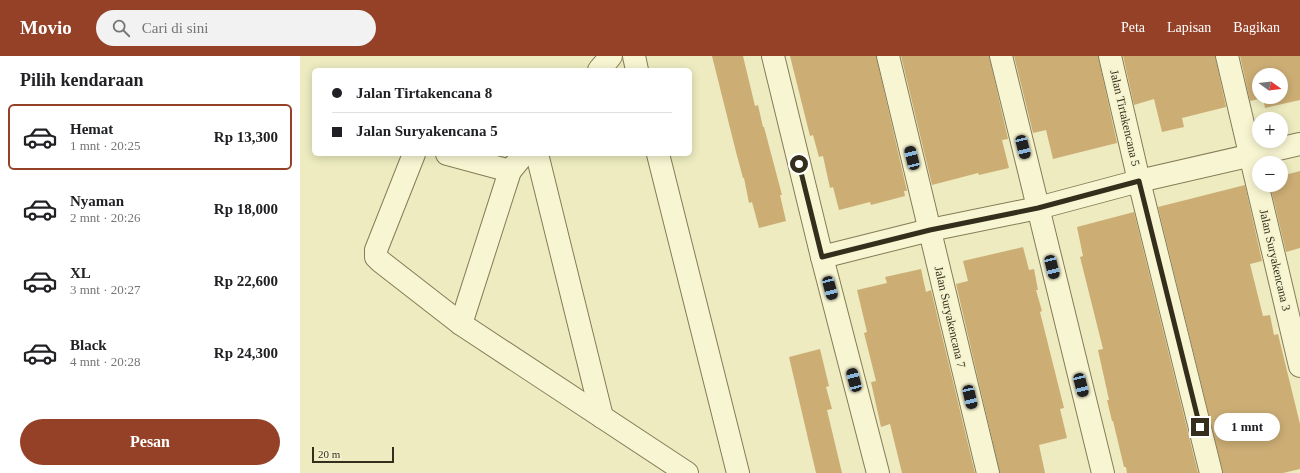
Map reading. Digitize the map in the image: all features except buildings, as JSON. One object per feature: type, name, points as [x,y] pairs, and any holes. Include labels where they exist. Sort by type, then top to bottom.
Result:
[{"type":"street","points":[[601,68],[611,56]]},
{"type":"street","points":[[634,56],[637,68]]},
{"type":"street","points":[[773,56],[822,257],[878,473]]},
{"type":"street","name":"Jalan Suryakencana 7","points":[[888,56],[988,473]]},
{"type":"street","points":[[1001,56],[1103,473]]},
{"type":"street","name":"Jalan Tirtakencana 5","points":[[1110,56],[1139,181],[1211,473]]},
{"type":"street","name":"Jalan Suryakencana 3","points":[[1227,56],[1300,366]]},
{"type":"street","points":[[822,257],[930,230],[1038,208],[1139,181],[1300,144]]},
{"type":"street","points":[[413,156],[376,250],[376,257],[461,324],[687,473]]},
{"type":"street","points":[[455,156],[510,171]]},
{"type":"street","points":[[461,324],[510,171],[522,156]]},
{"type":"street","points":[[537,156],[602,417]]},
{"type":"street","points":[[659,156],[738,473]]},
{"type":"route","points":[[799,164],[822,257],[930,230],[1038,208],[1139,181],[1200,427]]}]
